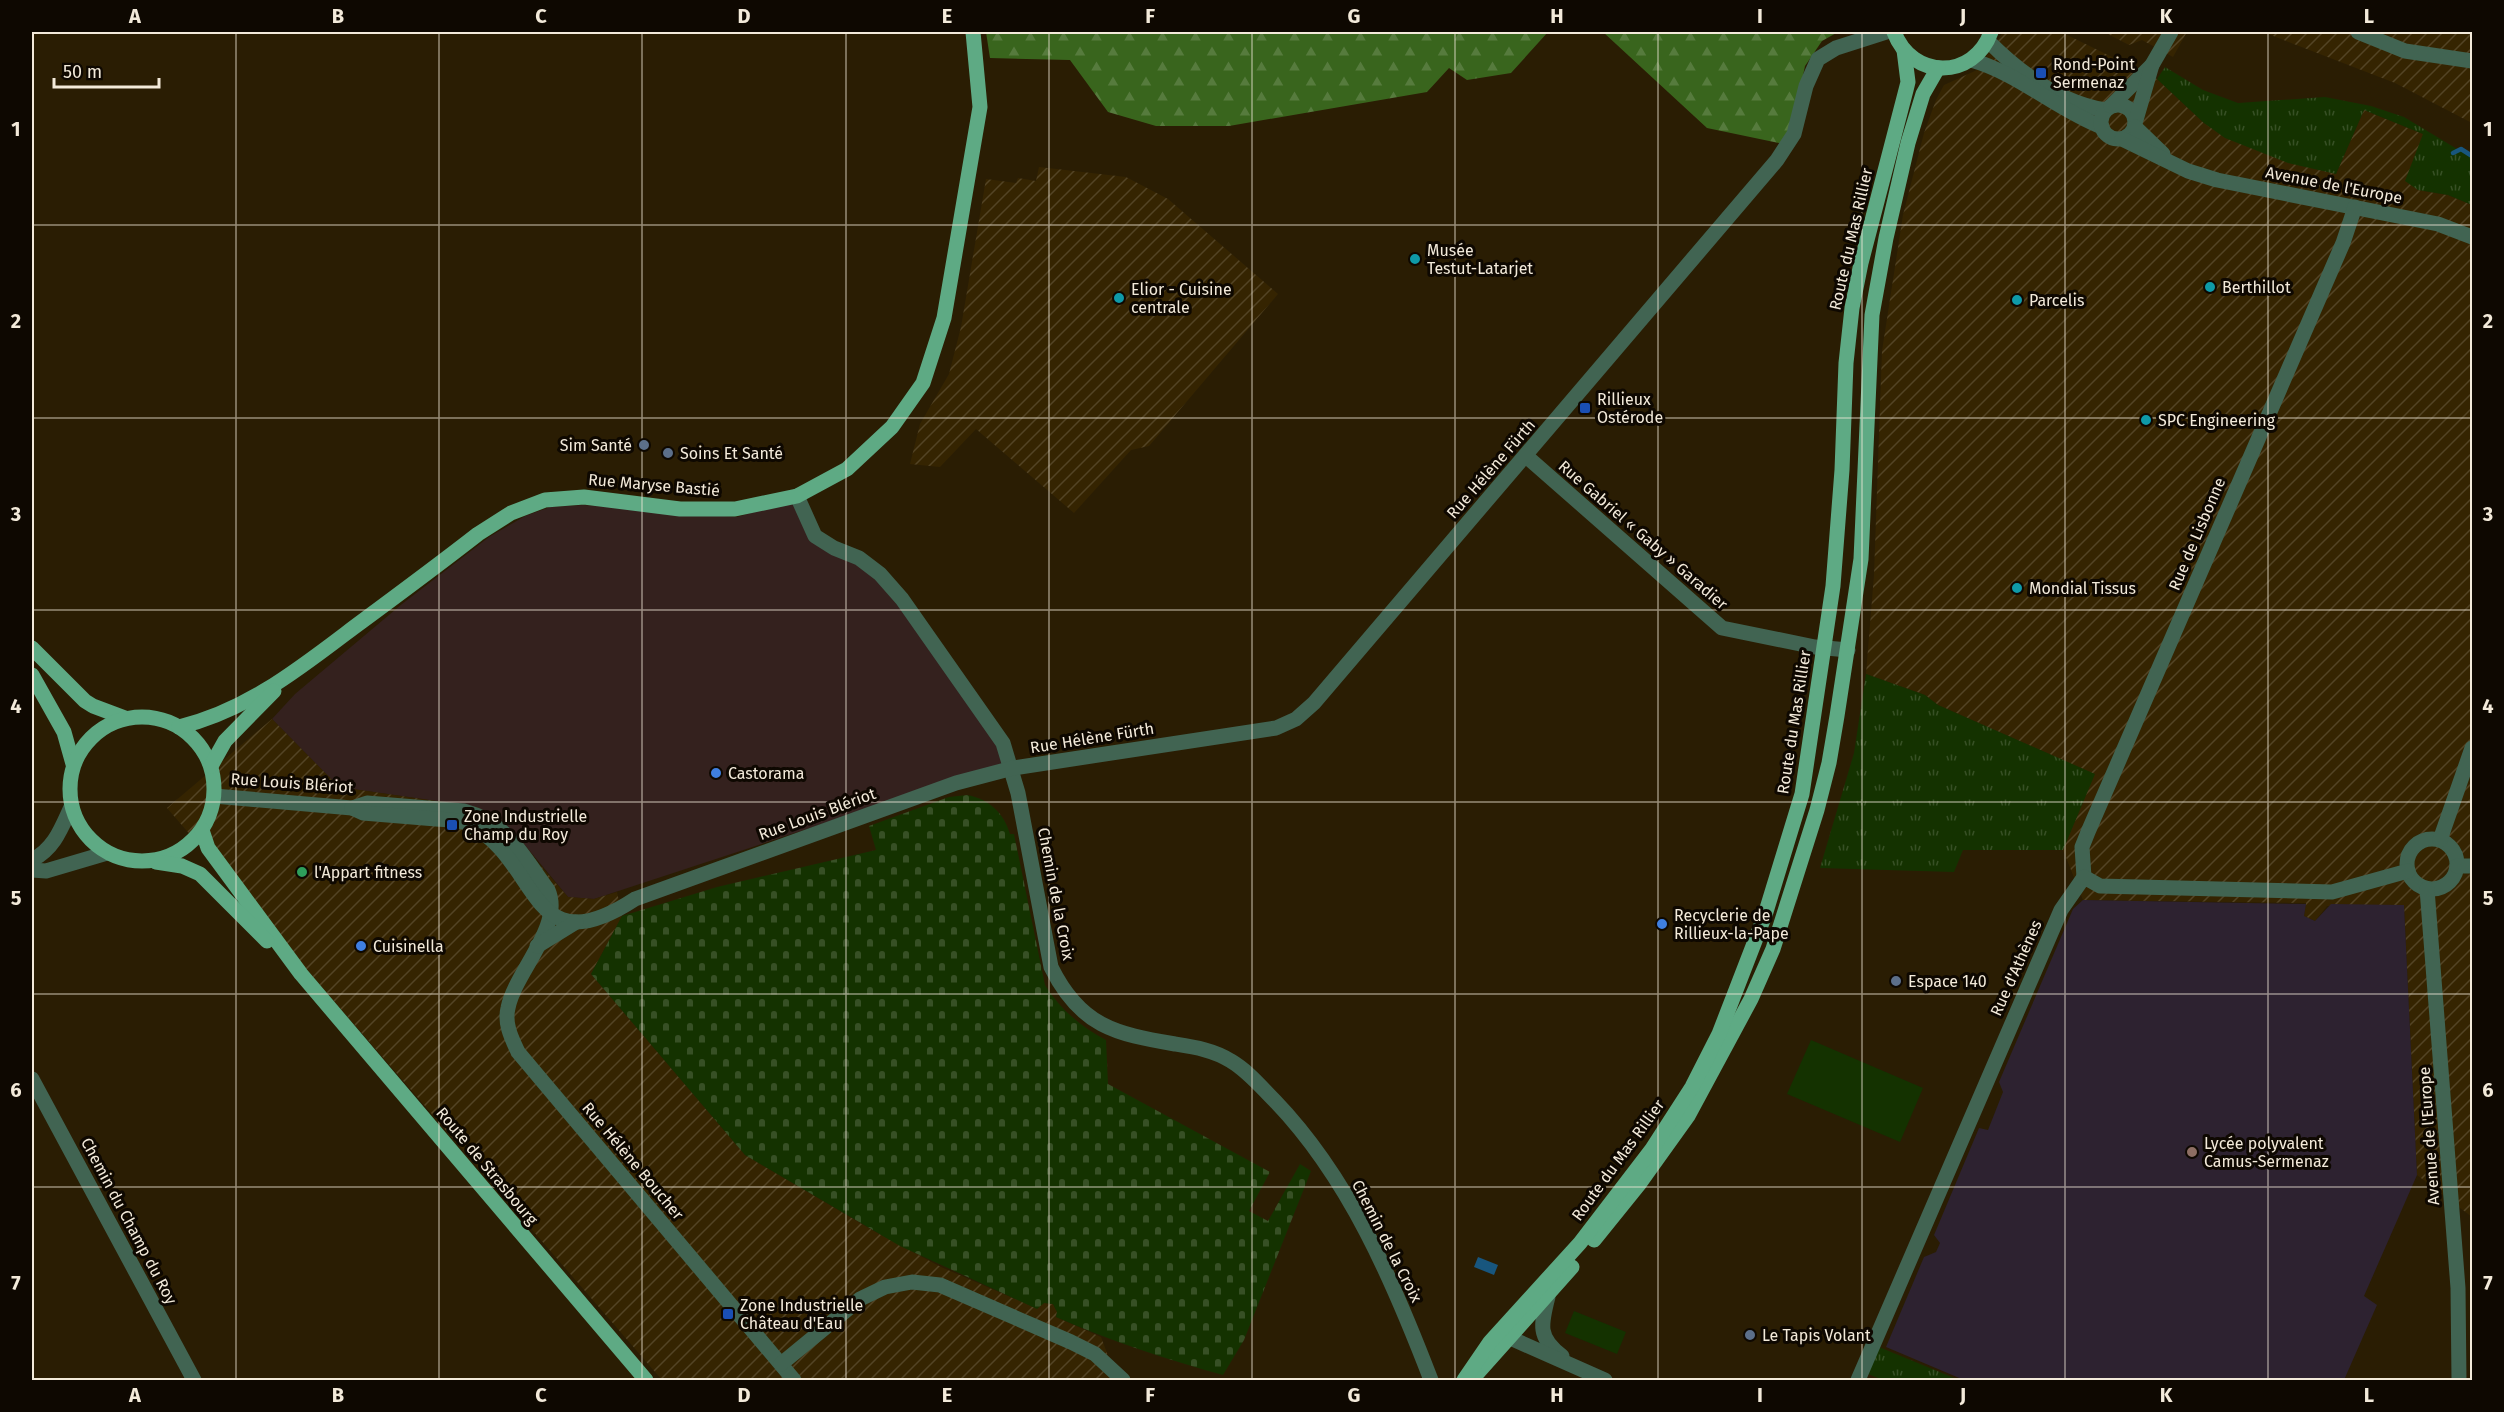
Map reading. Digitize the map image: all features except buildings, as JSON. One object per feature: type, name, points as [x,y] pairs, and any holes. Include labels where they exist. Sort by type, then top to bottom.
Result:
[{"type":"main road","name":"Rue Maryse Bastié","points":[[179,727],[206,721],[245,703],[286,679],[478,534],[512,513],[545,500],[584,497],[680,509],[735,509],[797,496],[847,469],[892,427],[923,383],[944,318],[980,107],[974,32]]},
{"type":"main road","points":[[1894,32],[1904,50],[1913,59],[1938,68],[1955,67],[1971,60],[1989,36]]},
{"type":"main road","name":"Route du Mas Rillier","points":[[1470,1380],[1652,1149],[1692,1087],[1719,1034],[1765,915],[1802,794],[1833,586],[1842,470],[1846,363],[1852,308],[1861,262],[1908,82],[1904,50]]},
{"type":"main road","name":"Route du Mas Rillier","points":[[1464,1380],[1482,1352],[1548,1297],[1640,1183],[1688,1116],[1751,999],[1773,949],[1829,763],[1861,559],[1872,315],[1886,238],[1908,143],[1923,94],[1938,68]]},
{"type":"main road","points":[[32,648],[85,701],[125,718]]},
{"type":"main road","points":[[32,675],[64,732],[74,764]]},
{"type":"main road","name":"Rue Maryse Bastié","points":[[210,766],[232,733],[286,679]]},
{"type":"main road","points":[[144,716],[162,719],[179,727],[198,744],[210,766],[214,795],[210,813],[202,830],[189,844],[172,855],[153,861],[122,859],[107,853],[91,841],[79,825],[71,807],[69,785],[74,764],[85,743],[103,728],[125,718],[144,716]]},
{"type":"main road","name":"Route de Strasbourg","points":[[202,830],[208,849],[301,974],[646,1380]]},
{"type":"main road","name":"Route de Strasbourg","points":[[153,861],[182,866],[200,874],[301,974]]},
{"type":"street","name":"Rue Hélène Fürth","points":[[1012,768],[1276,728],[1296,719],[1314,703],[1778,160],[1794,134],[1806,86],[1818,59],[1836,48],[1886,32]]},
{"type":"street","points":[[1971,60],[1989,65],[2080,118],[2102,127],[2112,138],[2122,139],[2132,133],[2152,65],[2171,32]]},
{"type":"street","points":[[2358,32],[2405,51],[2472,62]]},
{"type":"street","points":[[1989,36],[2038,82],[2085,106],[2109,108],[2120,105],[2129,108],[2135,124]]},
{"type":"street","points":[[2102,127],[2102,118],[2109,108],[2152,65]]},
{"type":"street","name":"Avenue de l'Europe","points":[[2135,124],[2168,158],[2188,171]]},
{"type":"street","name":"Avenue de l'Europe","points":[[2122,139],[2188,171],[2217,180],[2438,224],[2472,237]]},
{"type":"street","name":"Rue de Lisbonne","points":[[2084,877],[2082,847],[2088,832],[2343,243],[2355,207]]},
{"type":"street","name":"Rue Gabriel « Gaby » Garadier","points":[[1526,456],[1722,628],[1824,648],[1848,650]]},
{"type":"street","name":"Chemin de la Croix","points":[[797,496],[815,536],[834,548],[859,558],[880,574],[902,599],[1003,743],[1012,768],[1051,968],[1062,989],[1080,1009],[1098,1022],[1123,1035],[1202,1048],[1231,1060],[1254,1079],[1288,1115],[1347,1196],[1396,1294],[1431,1380]]},
{"type":"street","points":[[2440,840],[2472,748]]},
{"type":"street","name":"Rue Louis Blériot","points":[[576,922],[587,921],[618,911],[635,900],[956,783],[1012,768]]},
{"type":"street","name":"Rue Louis Blériot","points":[[214,795],[233,799],[352,808],[367,803],[428,807],[478,815],[505,831],[543,894]]},
{"type":"street","points":[[32,860],[41,855],[57,839],[71,807]]},
{"type":"street","points":[[2440,840],[2453,850],[2465,866],[2451,881],[2436,889],[2427,889],[2415,882],[2408,871],[2407,862],[2415,846],[2423,841],[2440,840]]},
{"type":"street","points":[[32,870],[46,871],[107,853]]},
{"type":"street","points":[[2084,877],[2100,886],[2332,892],[2408,871]]},
{"type":"street","name":"Rue d'Athènes","points":[[1858,1380],[2061,910],[2084,877]]},
{"type":"street","name":"Avenue de l'Europe","points":[[2427,889],[2458,1288],[2459,1380]]},
{"type":"street","points":[[537,946],[543,894],[552,899],[550,914],[562,921],[576,922]]},
{"type":"street","name":"Rue Hélène Boucher","points":[[550,914],[537,946],[515,986],[507,1010],[509,1033],[518,1052],[794,1380]]},
{"type":"street","points":[[537,946],[576,922]]},
{"type":"street","name":"Chemin du Champ du Roy","points":[[32,1079],[194,1380]]},
{"type":"street","points":[[780,1364],[860,1299],[885,1287],[912,1282],[940,1285],[1071,1342],[1095,1354],[1123,1380]]},
{"type":"street","points":[[1548,1297],[1542,1327],[1544,1339],[1576,1366]]},
{"type":"street","points":[[1504,1336],[1605,1380]]},
{"type":"shaded area","points":[[2003,32],[2061,32],[2157,79],[2204,123],[2336,174],[2364,110],[2423,134],[2418,190],[2448,195],[2472,205],[2472,839],[2470,846],[2472,853],[2472,1217],[2417,1175],[2404,905],[2327,906],[2315,921],[2304,916],[2306,903],[2083,900],[2063,850],[2094,774],[1938,705],[1925,695],[1866,674],[1874,575],[1882,351],[1903,215],[1924,133],[1944,85],[1977,70]]},
{"type":"shaded area","points":[[2104,32],[2187,32],[2173,57],[2142,40],[2129,45]]},
{"type":"shaded area","points":[[2263,32],[2472,32],[2472,123],[2395,83]]},
{"type":"shaded area","points":[[1039,167],[1126,177],[1168,199],[1278,294],[1149,446],[1131,450],[1074,513],[976,429],[940,467],[910,464],[920,424],[949,374],[961,327],[986,179],[1016,183],[1018,178],[1036,181]]},
{"type":"shaded area","points":[[789,502],[805,506],[818,535],[860,557],[985,714],[1005,764],[594,899],[568,897],[524,844],[450,803],[339,787],[272,719],[295,694],[402,604],[489,537],[525,516],[550,507],[583,505],[737,517]]},
{"type":"shaded area","name":"Zone Industrielle Champ du Roy","points":[[272,719],[339,787],[477,807],[500,819],[568,897],[594,899],[617,892],[622,916],[591,974],[745,1155],[872,1230],[941,1267],[1036,1308],[1044,1303],[1053,1304],[1057,1312],[1056,1317],[1101,1337],[1117,1380],[662,1380],[167,808]]},
{"type":"shaded area","name":"Lycée polyvalent Camus-Sermenaz","points":[[2083,900],[2306,904],[2304,916],[2315,921],[2331,904],[2404,905],[2417,1175],[2364,1296],[2377,1305],[2344,1380],[1964,1380],[1886,1347],[1924,1257],[1936,1252],[1940,1243],[1934,1235],[1979,1128],[1988,1130],[2003,1092],[1999,1082],[2073,909]]},
{"type":"green space","points":[[986,32],[1548,32],[1511,73],[1467,80],[1449,68],[1427,92],[1229,126],[1156,126],[1108,112],[1070,60],[990,58]]},
{"type":"green space","points":[[1603,32],[1838,32],[1822,41],[1805,66],[1788,145],[1707,128]]},
{"type":"green space","points":[[2165,67],[2203,90],[2238,103],[2325,97],[2371,106],[2404,117],[2472,158],[2472,205],[2448,195],[2418,190],[2405,181],[2423,134],[2364,110],[2336,174],[2288,163],[2225,138],[2204,123],[2157,79]]},
{"type":"green space","points":[[1866,674],[1925,695],[1938,705],[2095,774],[2063,850],[1963,850],[1954,872],[1820,868],[1854,753]]},
{"type":"green space","points":[[967,795],[982,800],[994,808],[1000,813],[1010,834],[1014,834],[1045,985],[1072,1017],[1106,1040],[1108,1084],[1270,1172],[1249,1211],[1268,1221],[1300,1164],[1311,1171],[1244,1340],[1223,1375],[1097,1334],[1056,1317],[1057,1312],[1053,1304],[1044,1303],[1037,1309],[900,1246],[745,1155],[591,974],[622,916],[717,887],[876,850],[869,826],[949,797]]},
{"type":"green space","points":[[1811,1040],[1923,1088],[1900,1142],[1787,1094]]},
{"type":"green space","points":[[1574,1311],[1626,1332],[1617,1354],[1565,1333]]},
{"type":"green space","points":[[1879,1347],[1959,1380],[1877,1380],[1878,1378],[1868,1374]]},
{"type":"water","points":[[1478,1257],[1498,1265],[1494,1275],[1474,1267]]},
{"type":"waterway","points":[[2453,153],[2461,149],[2472,156]]},
{"type":"place","name":"Rond-Point Sermenaz","points":[[2041,73]]},
{"type":"place","name":"Musée Testut-Latarjet","points":[[1415,259]]},
{"type":"place","name":"Berthillot","points":[[2210,287]]},
{"type":"place","name":"Elior - Cuisine centrale","points":[[1119,298]]},
{"type":"place","name":"Parcelis","points":[[2017,300]]},
{"type":"place","name":"Rillieux Ostérode","points":[[1585,408]]},
{"type":"place","name":"SPC Engineering","points":[[2146,420]]},
{"type":"place","name":"Sim Santé","points":[[644,445]]},
{"type":"place","name":"Soins Et Santé","points":[[668,453]]},
{"type":"place","name":"Mondial Tissus","points":[[2017,588]]},
{"type":"place","name":"Castorama","points":[[716,773]]},
{"type":"place","name":"Zone Industrielle Champ du Roy","points":[[452,825]]},
{"type":"place","name":"l'Appart fitness","points":[[302,872]]},
{"type":"place","name":"Recyclerie de Rillieux-la-Pape","points":[[1662,924]]},
{"type":"place","name":"Cuisinella","points":[[361,946]]},
{"type":"place","name":"Espace 140","points":[[1896,981]]},
{"type":"place","name":"Lycée polyvalent Camus-Sermenaz","points":[[2192,1152]]},
{"type":"place","name":"Zone Industrielle Château d'Eau","points":[[728,1314]]},
{"type":"place","name":"Le Tapis Volant","points":[[1750,1335]]}]
